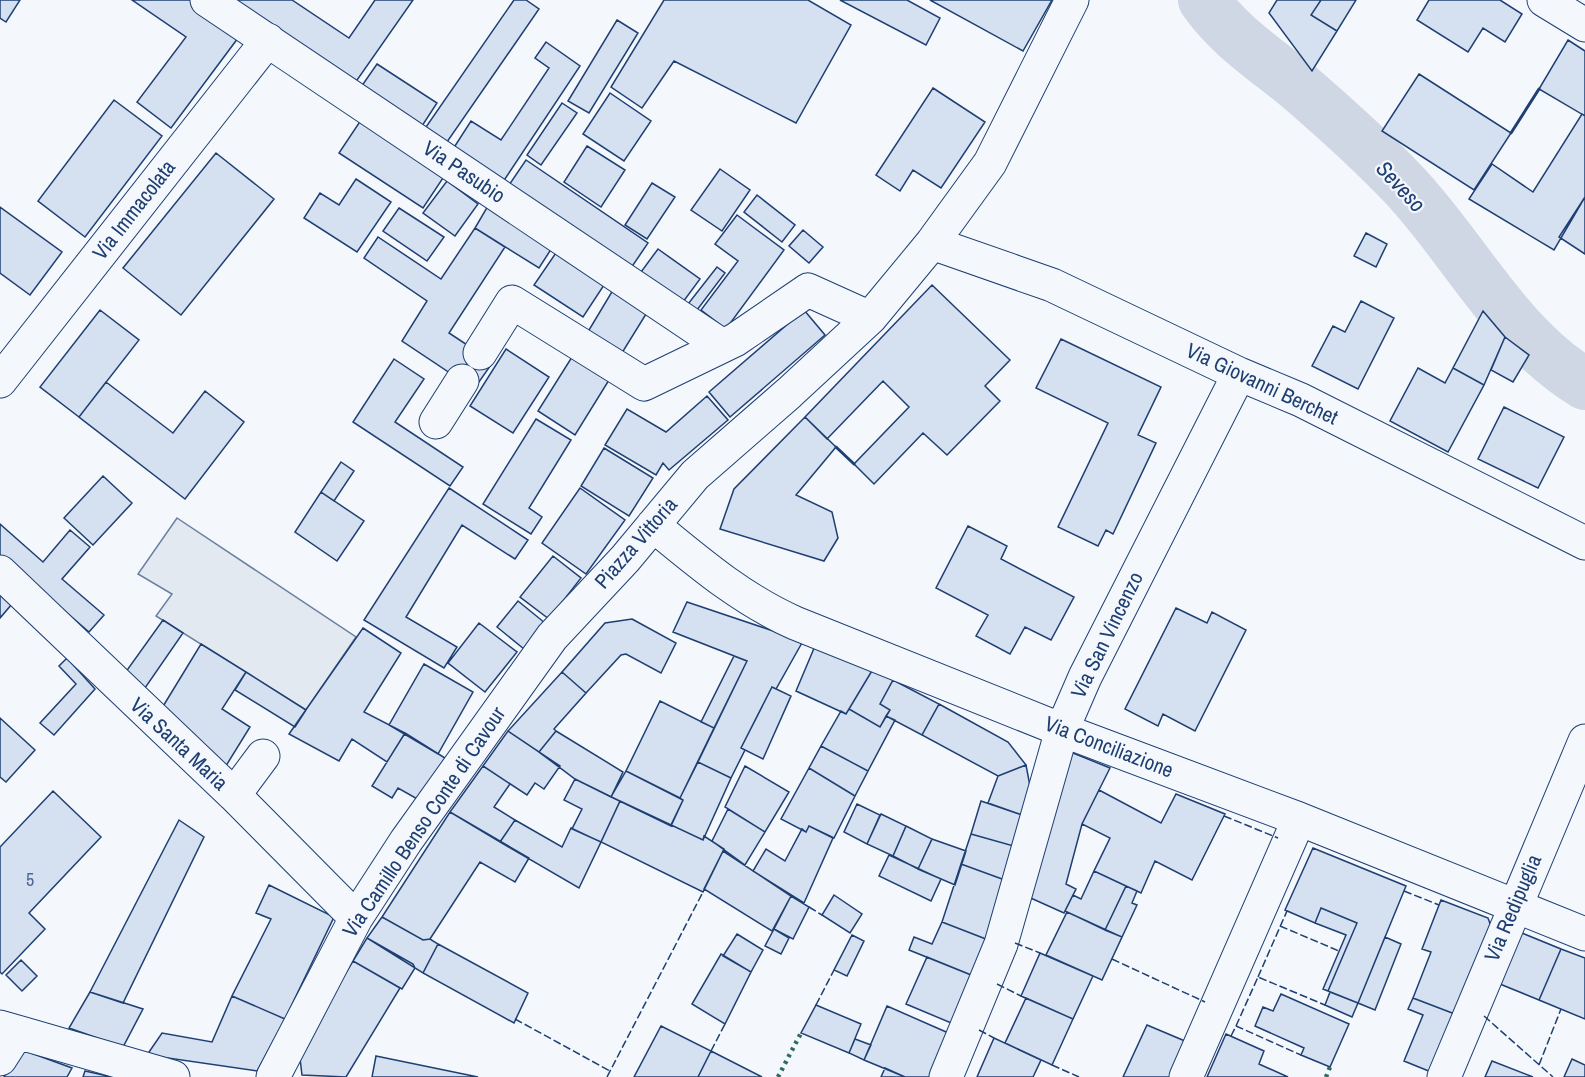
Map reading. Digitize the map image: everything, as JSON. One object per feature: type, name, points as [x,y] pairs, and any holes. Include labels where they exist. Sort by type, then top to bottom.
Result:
[{"type":"street","name":"Via Pasubio","points":[[207,0],[721,345]]},
{"type":"street","points":[[480,353],[512,302],[644,384],[721,345],[773,315],[808,290],[870,318],[932,243],[990,163],[1072,0]]},
{"type":"street","points":[[1544,0],[1585,25]]},
{"type":"street","name":"Via Immacolata","points":[[0,381],[268,40]]},
{"type":"street","name":"Via Giovanni Berchet","points":[[932,243],[1052,285],[1239,374],[1301,400],[1585,543]]},
{"type":"street","name":"Piazza Vittoria","points":[[577,611],[694,475],[789,393],[870,318]]},
{"type":"street","name":"Via San Vincenzo","points":[[946,1077],[1001,944],[1062,730],[1085,678],[1239,374]]},
{"type":"street","points":[[436,422],[462,381]]},
{"type":"street","name":"Via Conciliazione","points":[[653,525],[721,580],[777,615],[1062,730],[1299,819],[1585,934]]},
{"type":"street","name":"Via Santa Maria","points":[[0,572],[234,795],[356,918]]},
{"type":"street","name":"Via Camillo Benso Conte di Cavour","points":[[273,1077],[356,918],[406,841],[552,638],[577,611]]},
{"type":"street","name":"Via Redipuglia","points":[[1444,1077],[1514,905],[1585,741]]},
{"type":"street","points":[[234,795],[262,756]]},
{"type":"street","points":[[1186,1077],[1299,819]]},
{"type":"street","points":[[5,1040],[173,1077]]},
{"type":"shaded area","points":[[177,518],[356,637],[306,710],[156,616],[172,594],[138,574]]},
{"type":"building","points":[[0,0],[20,0],[6,22],[0,18]]},
{"type":"building","points":[[132,0],[192,0],[238,38],[171,128],[137,102],[186,37]]},
{"type":"building","points":[[233,0],[292,0],[349,38],[375,0],[413,0],[355,83]]},
{"type":"building","points":[[514,0],[526,0],[539,9],[447,142],[426,127]]},
{"type":"building","points":[[664,0],[808,0],[851,25],[796,123],[674,61],[642,108],[611,87]]},
{"type":"building","points":[[840,0],[907,0],[940,18],[926,45]]},
{"type":"building","points":[[930,0],[1052,0],[1023,51]]},
{"type":"building","points":[[1277,0],[1321,0],[1311,15],[1337,31],[1312,71],[1269,13]]},
{"type":"building","points":[[1321,0],[1356,0],[1337,31],[1311,15]]},
{"type":"building","points":[[1429,0],[1500,0],[1522,14],[1505,42],[1483,28],[1468,52],[1417,20]]},
{"type":"building","points":[[617,20],[638,33],[589,113],[568,101]]},
{"type":"building","points":[[1568,40],[1585,51],[1585,116],[1539,89]]},
{"type":"building","points":[[546,42],[580,66],[503,182],[453,149],[471,121],[501,140],[549,68],[535,58]]},
{"type":"building","points":[[377,64],[437,103],[422,126],[361,87]]},
{"type":"building","points":[[1419,74],[1511,133],[1474,190],[1382,131]]},
{"type":"building","points":[[933,88],[985,122],[941,188],[913,170],[900,191],[876,175]]},
{"type":"building","points":[[610,93],[651,121],[624,161],[583,134]]},
{"type":"building","points":[[114,100],[162,136],[85,237],[38,201]]},
{"type":"building","points":[[562,103],[577,113],[541,165],[527,155]]},
{"type":"building","points":[[365,114],[449,169],[423,208],[339,153]]},
{"type":"building","points":[[1582,114],[1585,116],[1585,197],[1554,250],[1469,199],[1492,164],[1533,192]]},
{"type":"building","points":[[587,146],[625,170],[601,207],[564,182]]},
{"type":"building","points":[[216,153],[274,199],[181,315],[123,268]]},
{"type":"building","points":[[526,160],[648,243],[631,268],[509,185]]},
{"type":"building","points":[[720,169],[750,190],[722,231],[691,210]]},
{"type":"building","points":[[356,179],[391,202],[357,252],[304,218],[320,193],[339,205]]},
{"type":"building","points":[[447,181],[478,204],[455,236],[423,213]]},
{"type":"building","points":[[652,183],[675,197],[647,239],[625,225]]},
{"type":"building","points":[[757,195],[795,225],[782,242],[744,212]]},
{"type":"building","points":[[1585,197],[1585,254],[1559,237]]},
{"type":"building","points":[[492,199],[557,240],[539,268],[475,228]]},
{"type":"building","points":[[0,207],[62,252],[30,295],[0,273]]},
{"type":"building","points":[[399,208],[444,237],[427,261],[383,231]]},
{"type":"building","points":[[737,215],[784,250],[726,329],[701,310],[738,261],[715,244]]},
{"type":"building","points":[[475,228],[505,247],[449,333],[493,362],[474,389],[402,341],[427,301],[364,258],[378,237],[441,279]]},
{"type":"building","points":[[803,230],[823,247],[809,263],[789,246]]},
{"type":"building","points":[[1366,233],[1387,244],[1376,267],[1354,256]]},
{"type":"building","points":[[560,247],[608,279],[583,317],[534,285]]},
{"type":"building","points":[[658,249],[700,279],[683,302],[641,272]]},
{"type":"building","points":[[717,267],[725,273],[697,310],[688,304]]},
{"type":"building","points":[[616,285],[651,306],[617,361],[583,340]]},
{"type":"building","points":[[932,285],[1010,360],[985,386],[1000,401],[947,455],[923,433],[874,484],[854,464],[909,407],[883,381],[827,439],[805,417]]},
{"type":"building","points":[[1361,301],[1394,318],[1358,389],[1312,366],[1333,326],[1345,332]]},
{"type":"building","points":[[100,310],[139,340],[79,417],[40,387]]},
{"type":"building","points":[[804,310],[825,335],[730,417],[709,392]]},
{"type":"building","points":[[1483,311],[1505,337],[1484,385],[1453,368]]},
{"type":"building","points":[[1505,337],[1529,355],[1513,382],[1491,370]]},
{"type":"building","points":[[1061,339],[1161,387],[1138,435],[1156,443],[1113,534],[1106,530],[1098,546],[1058,527],[1108,423],[1036,388]]},
{"type":"building","points":[[506,349],[549,377],[513,433],[470,406]]},
{"type":"building","points":[[577,349],[614,372],[575,435],[538,411]]},
{"type":"building","points":[[394,359],[424,379],[395,422],[463,467],[450,486],[353,422]]},
{"type":"building","points":[[1418,368],[1445,383],[1453,368],[1484,385],[1448,452],[1390,421]]},
{"type":"building","points":[[106,382],[173,433],[205,391],[244,422],[185,499],[79,417]]},
{"type":"building","points":[[707,396],[728,420],[669,470],[663,463],[656,475],[605,445],[627,409],[666,432]]},
{"type":"building","points":[[1504,407],[1564,437],[1538,488],[1478,459]]},
{"type":"building","points":[[805,417],[836,447],[796,495],[832,512],[838,538],[824,561],[720,529],[734,489]]},
{"type":"building","points":[[536,419],[571,440],[529,508],[542,517],[531,534],[483,504]]},
{"type":"building","points":[[604,448],[653,478],[629,516],[581,486]]},
{"type":"building","points":[[341,462],[354,471],[334,501],[321,492]]},
{"type":"building","points":[[103,476],[132,503],[93,545],[64,518]]},
{"type":"building","points":[[449,488],[528,540],[515,559],[462,525],[406,617],[457,647],[444,668],[364,620]]},
{"type":"building","points":[[580,488],[625,520],[586,574],[542,543]]},
{"type":"building","points":[[321,492],[364,521],[337,561],[295,532]]},
{"type":"building","points":[[0,524],[43,562],[70,530],[90,547],[62,579],[104,615],[89,632],[0,555]]},
{"type":"building","points":[[968,526],[1007,546],[1001,559],[1074,597],[1051,640],[1025,627],[1010,654],[976,636],[988,615],[936,588]]},
{"type":"building","points":[[553,556],[581,578],[549,619],[520,597]]},
{"type":"building","points":[[0,593],[12,604],[0,618]]},
{"type":"building","points":[[518,601],[545,623],[524,649],[497,627]]},
{"type":"building","points":[[687,602],[803,641],[776,689],[772,687],[741,748],[745,750],[731,778],[698,762],[747,661],[673,632]]},
{"type":"building","points":[[1176,608],[1207,623],[1212,612],[1246,630],[1195,731],[1163,714],[1158,726],[1125,709]]},
{"type":"building","points":[[632,619],[676,643],[661,673],[626,654],[621,655],[586,693],[562,672],[605,623]]},
{"type":"building","points":[[163,620],[183,633],[145,688],[125,673]]},
{"type":"building","points":[[479,623],[517,652],[485,692],[448,663]]},
{"type":"building","points":[[363,628],[401,653],[364,712],[405,733],[387,762],[352,739],[339,761],[289,734]]},
{"type":"building","points":[[201,644],[246,672],[222,709],[250,727],[224,769],[162,708]]},
{"type":"building","points":[[815,646],[873,669],[846,714],[796,691]]},
{"type":"building","points":[[734,656],[747,661],[714,728],[701,722]]},
{"type":"building","points":[[67,658],[95,689],[54,735],[40,723],[76,684],[59,666]]},
{"type":"building","points":[[424,664],[473,692],[438,754],[389,725]]},
{"type":"building","points":[[873,669],[893,680],[880,704],[890,710],[880,727],[849,709]]},
{"type":"building","points":[[246,672],[306,710],[295,727],[235,690]]},
{"type":"building","points":[[562,672],[586,693],[554,729],[556,731],[539,752],[508,731]]},
{"type":"building","points":[[893,680],[939,704],[922,735],[886,716],[890,710],[880,704]]},
{"type":"building","points":[[772,687],[791,696],[763,759],[741,748]]},
{"type":"building","points":[[660,701],[714,728],[680,798],[626,771]]},
{"type":"building","points":[[939,704],[1008,742],[1026,765],[998,776],[922,735]]},
{"type":"building","points":[[849,709],[880,727],[886,716],[895,720],[868,771],[821,746],[841,711],[846,714]]},
{"type":"building","points":[[0,718],[35,750],[6,782],[0,777]]},
{"type":"building","points":[[508,731],[560,766],[544,789],[535,783],[527,795],[483,766]]},
{"type":"building","points":[[556,731],[623,772],[611,797],[575,779],[539,752]]},
{"type":"building","points":[[405,733],[445,758],[419,800],[398,788],[392,798],[372,786]]},
{"type":"building","points":[[821,746],[868,771],[855,796],[809,768]]},
{"type":"building","points":[[1073,753],[1110,768],[1082,824],[1066,884],[1076,889],[1064,913],[1024,895],[1059,760]]},
{"type":"building","points":[[698,762],[731,778],[703,840],[671,825],[683,800],[680,798]]},
{"type":"building","points":[[1026,765],[1030,786],[1025,816],[988,803],[998,776]]},
{"type":"building","points":[[483,766],[510,784],[494,807],[515,820],[500,842],[450,812]]},
{"type":"building","points":[[745,766],[789,792],[765,832],[725,807]]},
{"type":"building","points":[[809,768],[855,796],[834,838],[809,826],[806,832],[781,819]]},
{"type":"building","points":[[626,771],[683,800],[671,826],[611,797]]},
{"type":"building","points":[[575,779],[620,801],[601,842],[572,829],[582,809],[564,800]]},
{"type":"building","points":[[1099,790],[1161,823],[1176,794],[1225,814],[1192,880],[1155,861],[1141,893],[1094,871],[1110,838],[1082,824]]},
{"type":"building","points":[[53,791],[101,837],[29,913],[45,929],[2,974],[0,972],[0,847]]},
{"type":"building","points":[[620,801],[703,840],[704,836],[724,849],[703,892],[601,842]]},
{"type":"building","points":[[981,801],[1025,816],[1024,849],[971,834]]},
{"type":"building","points":[[857,804],[880,815],[867,844],[844,832]]},
{"type":"building","points":[[728,809],[765,832],[745,865],[712,841]]},
{"type":"building","points":[[450,812],[529,858],[515,882],[480,862],[430,939],[423,940],[382,917]]},
{"type":"building","points":[[881,814],[906,826],[893,856],[867,844]]},
{"type":"building","points":[[179,820],[204,837],[123,1003],[90,992]]},
{"type":"building","points":[[515,820],[562,847],[571,828],[601,842],[579,888],[500,842]]},
{"type":"building","points":[[809,826],[833,838],[804,903],[753,871],[766,849],[785,861],[802,829],[806,832]]},
{"type":"building","points":[[906,826],[932,839],[918,869],[893,856]]},
{"type":"building","points":[[971,834],[1024,849],[1013,883],[961,864]]},
{"type":"building","points":[[932,839],[966,851],[955,885],[918,869]]},
{"type":"building","points":[[1313,848],[1406,886],[1358,1003],[1328,991],[1357,923],[1321,908],[1315,923],[1285,910]]},
{"type":"building","points":[[723,851],[791,896],[772,931],[704,889]]},
{"type":"building","points":[[889,855],[941,879],[931,901],[879,876]]},
{"type":"building","points":[[961,864],[1013,883],[991,941],[942,922]]},
{"type":"building","points":[[1094,871],[1126,886],[1105,930],[1065,911],[1073,895],[1081,899]]},
{"type":"building","points":[[269,885],[334,917],[285,1019],[232,996],[271,919],[256,913]]},
{"type":"building","points":[[1126,886],[1137,891],[1132,903],[1137,905],[1122,937],[1105,930]]},
{"type":"building","points":[[834,895],[862,914],[850,933],[822,915]]},
{"type":"building","points":[[791,896],[809,907],[793,939],[774,929]]},
{"type":"building","points":[[1441,900],[1488,918],[1493,932],[1460,1016],[1413,998],[1431,952],[1422,949]]},
{"type":"building","points":[[1321,908],[1357,923],[1328,991],[1323,989],[1346,935],[1315,923]]},
{"type":"building","points":[[1067,912],[1122,937],[1102,980],[1046,955]]},
{"type":"building","points":[[382,917],[423,940],[430,939],[438,944],[423,973],[367,938]]},
{"type":"building","points":[[942,922],[991,941],[976,977],[909,950],[914,937],[932,944]]},
{"type":"building","points":[[774,929],[789,938],[781,954],[765,946]]},
{"type":"building","points":[[1517,931],[1561,949],[1539,1000],[1495,982]]},
{"type":"building","points":[[737,934],[763,950],[751,972],[723,956]]},
{"type":"building","points":[[852,935],[864,941],[847,976],[834,970]]},
{"type":"building","points":[[1385,937],[1401,944],[1375,1010],[1358,1003]]},
{"type":"building","points":[[367,938],[413,964],[415,968],[402,989],[353,961]]},
{"type":"building","points":[[438,944],[528,993],[514,1023],[423,973]]},
{"type":"building","points":[[1561,949],[1585,958],[1585,1019],[1539,1000]]},
{"type":"building","points":[[1040,953],[1093,976],[1073,1019],[1021,996]]},
{"type":"building","points":[[721,954],[751,972],[725,1024],[692,1004]]},
{"type":"building","points":[[927,957],[976,977],[956,1025],[906,1004]]},
{"type":"building","points":[[21,960],[37,976],[22,991],[6,975]]},
{"type":"building","points":[[353,961],[400,988],[346,1077],[302,1075],[299,1050]]},
{"type":"building","points":[[90,992],[143,1009],[123,1047],[69,1028]]},
{"type":"building","points":[[1330,992],[1358,1003],[1352,1017],[1325,1005]]},
{"type":"building","points":[[1281,994],[1349,1024],[1330,1067],[1301,1055],[1304,1048],[1255,1026],[1263,1007],[1273,1011]]},
{"type":"building","points":[[232,996],[285,1019],[257,1071],[147,1055],[162,1033],[212,1042]]},
{"type":"building","points":[[1026,998],[1073,1019],[1052,1065],[1005,1043]]},
{"type":"building","points":[[1413,998],[1460,1016],[1436,1074],[1404,1061],[1423,1015],[1408,1009]]},
{"type":"building","points":[[816,1005],[861,1024],[849,1053],[801,1033]]},
{"type":"building","points":[[887,1006],[953,1035],[935,1077],[905,1077],[864,1060]]},
{"type":"building","points":[[1147,1025],[1192,1044],[1177,1077],[1123,1077]]},
{"type":"building","points":[[661,1026],[711,1051],[698,1077],[634,1077]]},
{"type":"building","points":[[1226,1034],[1264,1051],[1259,1064],[1288,1077],[1207,1077]]},
{"type":"building","points":[[994,1038],[1041,1060],[1033,1077],[977,1077]]},
{"type":"building","points":[[855,1039],[871,1045],[864,1060],[849,1053]]},
{"type":"building","points":[[20,1049],[72,1068],[67,1077],[4,1077]]},
{"type":"building","points":[[711,1051],[762,1077],[698,1077]]},
{"type":"building","points":[[376,1056],[478,1077],[372,1077]]},
{"type":"building","points":[[1572,1059],[1585,1065],[1585,1077],[1564,1077]]},
{"type":"building","points":[[1492,1061],[1533,1077],[1485,1077]]},
{"type":"building","points":[[885,1068],[905,1077],[881,1077]]},
{"type":"building","points":[[85,1071],[112,1077],[83,1077]]},
{"type":"waterway","name":"Seveso","points":[[1204,0],[1224,25],[1353,134],[1405,186],[1509,317],[1532,342],[1585,384]]},
{"type":"hedge","points":[[778,1077],[801,1033]]},
{"type":"hedge","points":[[1326,1077],[1330,1067]]},
{"type":"fence","points":[[1224,816],[1278,838]]},
{"type":"fence","points":[[1404,891],[1439,905]]},
{"type":"fence","points":[[607,1077],[703,892]]},
{"type":"fence","points":[[809,907],[822,915]]},
{"type":"fence","points":[[1258,977],[1287,911]]},
{"type":"fence","points":[[1280,926],[1339,951]]},
{"type":"fence","points":[[1015,943],[1040,953]]},
{"type":"fence","points":[[1112,959],[1205,1002]]},
{"type":"fence","points":[[816,1005],[834,970]]},
{"type":"fence","points":[[1236,1026],[1258,977],[1325,1005]]},
{"type":"fence","points":[[997,984],[1021,996]]},
{"type":"fence","points":[[1539,1065],[1561,1009]]},
{"type":"fence","points":[[1484,1016],[1553,1077]]},
{"type":"fence","points":[[515,1019],[610,1071]]},
{"type":"fence","points":[[711,1051],[725,1024]]},
{"type":"fence","points":[[1231,1036],[1236,1026],[1301,1055]]},
{"type":"fence","points":[[979,1030],[994,1038]]},
{"type":"fence","points":[[1052,1065],[1079,1077]]},
{"type":"wall","points":[[1511,133],[1539,89]]},
{"type":"wall","points":[[836,447],[854,464]]}]
